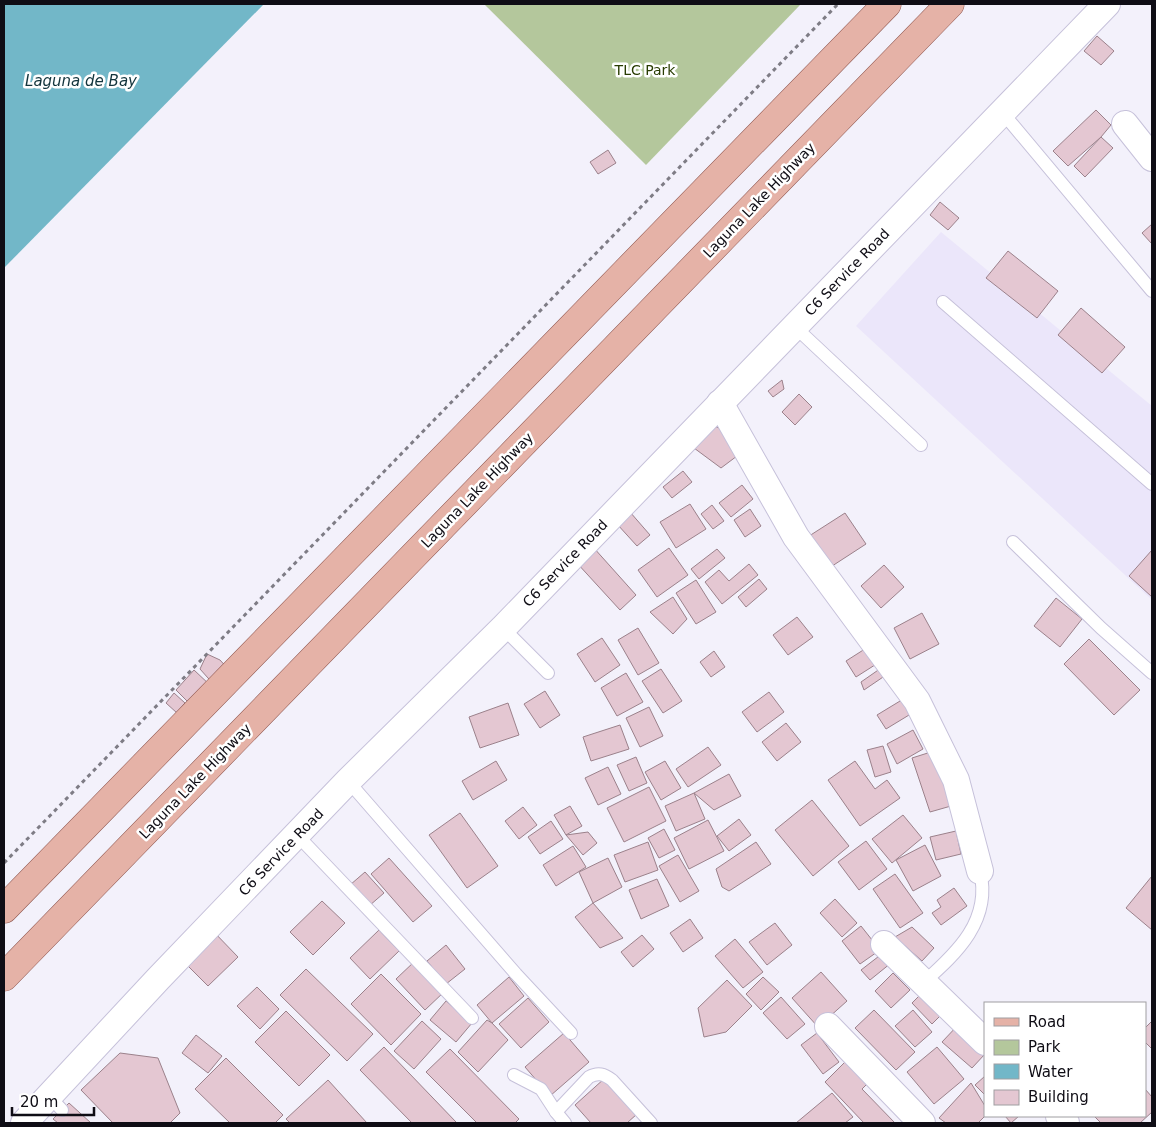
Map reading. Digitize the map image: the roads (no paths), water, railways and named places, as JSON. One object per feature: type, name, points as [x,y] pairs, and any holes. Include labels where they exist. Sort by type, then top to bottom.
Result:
[{"type":"main road","points":[[4,909],[887,4]]},
{"type":"main road","name":"Laguna Lake Highway","points":[[4,977],[950,4]]},
{"type":"street","name":"C6 Service Road","points":[[24,1123],[56,1103],[158,979],[348,781],[503,628],[1108,4]]},
{"type":"street","points":[[1124,124],[1152,158]]},
{"type":"street","points":[[720,403],[796,537],[917,701],[956,780],[980,871]]},
{"type":"street","points":[[884,944],[984,1041]]},
{"type":"street","points":[[828,1026],[922,1123]]},
{"type":"lane","points":[[1002,112],[1152,291]]},
{"type":"lane","points":[[943,302],[1152,484]]},
{"type":"lane","points":[[794,326],[921,445]]},
{"type":"lane","points":[[1013,542],[1101,628],[1152,673]]},
{"type":"lane","points":[[503,628],[548,673]]},
{"type":"lane","points":[[348,781],[516,974],[571,1033]]},
{"type":"lane","points":[[297,835],[472,1018]]},
{"type":"lane","points":[[924,982],[946,964],[978,919],[983,884],[980,871]]},
{"type":"lane","points":[[556,1112],[588,1077],[600,1074],[606,1075],[612,1080],[651,1123]]},
{"type":"lane","points":[[514,1075],[541,1090],[565,1123]]},
{"type":"water","name":"Laguna de Bay","points":[[4,4],[264,4],[4,268]]},
{"type":"park label","name":"TLC Park","points":[[645,70]]}]
